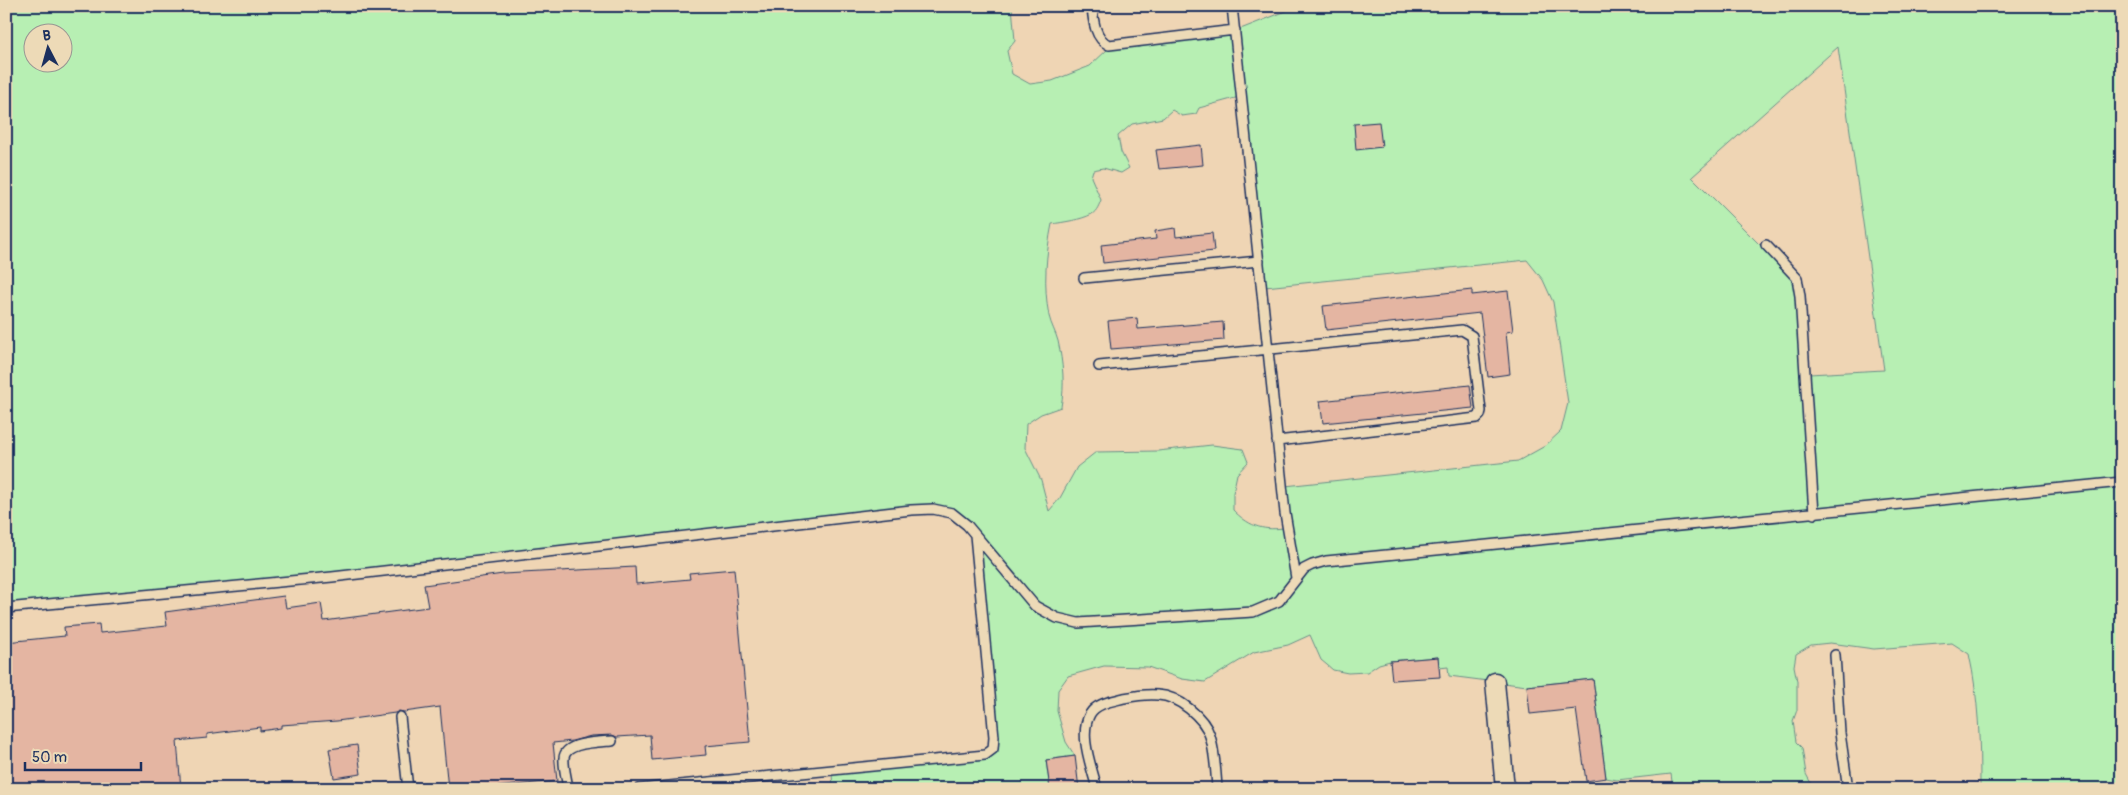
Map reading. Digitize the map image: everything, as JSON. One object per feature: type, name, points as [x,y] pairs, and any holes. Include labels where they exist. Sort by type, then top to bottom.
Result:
[{"type":"street","points":[[1495,682],[1505,789]]},
{"type":"lane","points":[[1092,6],[1098,34],[1102,42],[1109,45],[1234,30]]},
{"type":"lane","points":[[1232,6],[1288,540],[1296,578]]},
{"type":"lane","points":[[1766,245],[1797,278],[1802,314],[1814,514]]},
{"type":"lane","points":[[1084,278],[1259,261]]},
{"type":"lane","points":[[1100,366],[1462,330],[1472,336],[1481,411],[1477,418],[1277,441]]},
{"type":"lane","points":[[6,608],[332,577],[933,509],[952,513],[975,535],[1036,606],[1057,618],[1078,623],[1253,612],[1279,601],[1304,569],[1326,561],[2122,482]]},
{"type":"lane","points":[[639,789],[985,755],[993,748],[994,737],[975,535]]},
{"type":"lane","points":[[1835,655],[1840,733],[1848,789]]},
{"type":"lane","points":[[1097,789],[1087,742],[1086,728],[1090,713],[1100,706],[1114,701],[1130,697],[1159,695],[1174,700],[1187,708],[1199,718],[1210,734],[1217,789]]},
{"type":"lane","points":[[400,717],[408,789]]},
{"type":"lane","points":[[568,789],[564,756],[568,749],[575,745],[612,740]]},
{"type":"green space","points":[[6,6],[1012,6],[1015,41],[1007,51],[1012,74],[1030,84],[1052,81],[1090,66],[1109,48],[1232,34],[1239,97],[1199,108],[1196,114],[1182,116],[1172,110],[1163,118],[1132,124],[1118,136],[1121,152],[1129,168],[1121,173],[1103,168],[1093,170],[1091,177],[1101,200],[1098,208],[1092,214],[1083,218],[1052,224],[1047,258],[1046,293],[1049,316],[1058,341],[1061,358],[1063,374],[1062,399],[1061,407],[1041,414],[1026,424],[1025,448],[1041,480],[1049,511],[1060,498],[1077,467],[1096,452],[1158,451],[1212,445],[1243,449],[1248,462],[1237,474],[1233,493],[1233,510],[1244,520],[1255,526],[1268,529],[1283,528],[1292,577],[1277,598],[1253,608],[1079,620],[1058,615],[1038,603],[954,509],[6,605]]},
{"type":"green space","points":[[1299,6],[2122,6],[2122,478],[1818,510],[1809,374],[1884,370],[1838,47],[1692,177],[1794,279],[1797,296],[1810,510],[1327,558],[1298,571],[1285,486],[1518,461],[1545,446],[1561,431],[1568,403],[1553,302],[1543,280],[1527,260],[1265,287],[1238,30]]},
{"type":"green space","points":[[2122,485],[2122,789],[1980,789],[1978,721],[1975,687],[1969,654],[1952,643],[1874,649],[1830,643],[1811,645],[1796,654],[1794,666],[1797,681],[1797,710],[1793,721],[1796,742],[1802,748],[1806,774],[1814,789],[1673,789],[1671,774],[1617,780],[1606,778],[1593,679],[1527,686],[1449,676],[1448,667],[1439,668],[1438,657],[1390,661],[1379,664],[1367,672],[1348,673],[1333,670],[1321,660],[1310,635],[1288,645],[1254,652],[1205,682],[1182,679],[1148,667],[1104,666],[1068,676],[1058,690],[1057,711],[1066,742],[1075,756],[1046,760],[1050,789],[833,789],[832,773],[996,751],[980,546],[1055,621],[1255,615],[1281,604],[1306,572],[1327,564]]},
{"type":"building","points":[[1379,122],[1382,147],[1356,150],[1354,124]]},
{"type":"building","points":[[1201,145],[1203,165],[1159,169],[1156,150]]},
{"type":"building","points":[[1175,228],[1176,237],[1212,233],[1214,251],[1103,263],[1101,245],[1156,239],[1155,231]]},
{"type":"building","points":[[1472,290],[1472,295],[1508,291],[1513,331],[1506,332],[1510,374],[1488,377],[1480,313],[1326,330],[1323,306]]},
{"type":"building","points":[[1137,318],[1138,329],[1223,322],[1224,340],[1111,349],[1108,321]]},
{"type":"building","points":[[1470,385],[1473,408],[1323,423],[1320,401]]},
{"type":"building","points":[[635,567],[636,584],[690,579],[689,573],[734,569],[750,742],[705,746],[706,755],[652,760],[650,735],[591,736],[553,743],[557,781],[473,789],[448,789],[440,707],[399,711],[337,721],[281,725],[281,728],[260,731],[260,727],[207,734],[207,738],[177,741],[181,789],[6,789],[6,642],[65,636],[64,627],[99,624],[100,633],[167,626],[165,612],[284,596],[286,608],[321,603],[324,621],[428,607],[424,585],[503,574]]},
{"type":"building","points":[[1438,657],[1440,677],[1392,680],[1390,661]]},
{"type":"building","points":[[1593,679],[1606,778],[1586,781],[1576,709],[1530,714],[1527,686]]},
{"type":"building","points":[[357,745],[361,774],[334,778],[329,749]]},
{"type":"building","points":[[1075,756],[1079,789],[1050,789],[1046,760]]}]
